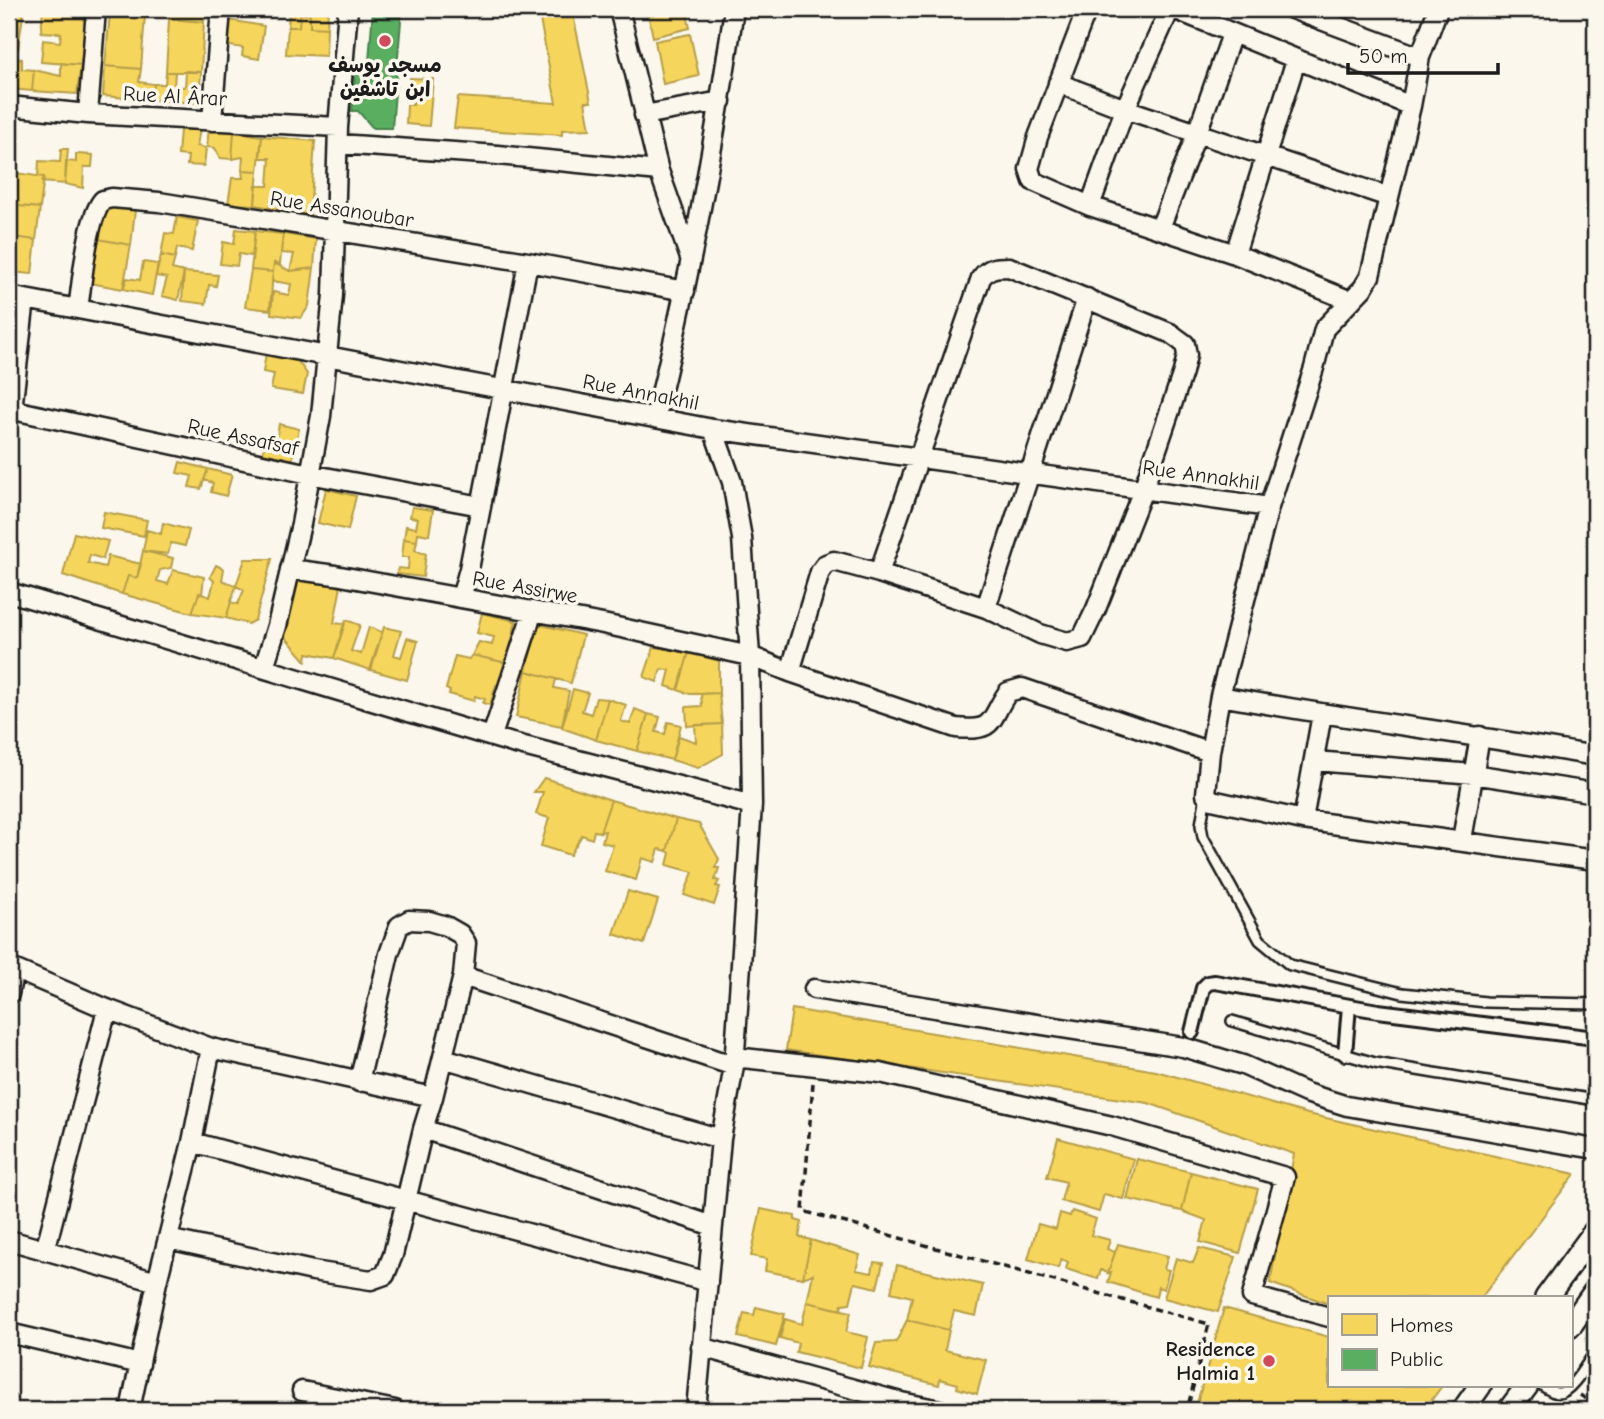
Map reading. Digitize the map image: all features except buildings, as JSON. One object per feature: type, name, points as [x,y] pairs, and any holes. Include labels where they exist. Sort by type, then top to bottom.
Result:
[{"type":"street","points":[[88,114],[96,9]]},
{"type":"street","points":[[212,121],[220,9]]},
{"type":"street","points":[[264,667],[301,524],[321,416],[336,230],[338,136],[348,9]]},
{"type":"street","points":[[619,9],[659,171],[690,258]]},
{"type":"street","points":[[655,418],[685,291],[721,101],[734,9]]},
{"type":"street","points":[[1087,9],[1038,136],[1029,174],[1037,184],[1090,206],[1235,254],[1351,301]]},
{"type":"street","points":[[1090,206],[1125,109],[1172,9],[1411,106]]},
{"type":"street","points":[[1292,9],[1420,57]]},
{"type":"street","points":[[1438,9],[1420,57],[1411,106],[1370,276],[1363,288],[1324,329],[1269,507],[1220,696],[1206,794],[1212,800],[1303,820],[1595,860]]},
{"type":"street","points":[[1160,228],[1231,34]]},
{"type":"street","points":[[1235,254],[1296,60]]},
{"type":"street","points":[[1058,83],[1125,109],[1389,197]]},
{"type":"street","points":[[644,115],[721,101]]},
{"type":"street","name":"Rue Al Ârar","points":[[9,106],[88,114],[212,121],[659,171]]},
{"type":"street","name":"Rue Assanoubar","points":[[78,309],[92,227],[100,203],[106,199],[159,202],[336,230],[685,291]]},
{"type":"street","points":[[461,598],[505,390],[528,262]]},
{"type":"street","points":[[790,672],[813,592],[824,565],[834,561],[986,608],[1040,634],[1067,642],[1082,638],[1143,490],[1183,372],[1187,347],[1183,341],[1170,333],[1009,267],[987,270],[981,278],[879,573]]},
{"type":"street","name":"Rue Annakhil","points":[[17,298],[713,429],[1269,507]]},
{"type":"street","name":"Rue Assafsaf","points":[[17,298],[13,401],[16,410],[309,474],[481,506]]},
{"type":"street","points":[[986,608],[1087,298]]},
{"type":"street","points":[[695,1410],[720,1139],[734,1061],[752,805],[750,656],[742,538],[729,471],[713,429]]},
{"type":"street","name":"Rue Assirwe","points":[[290,569],[533,611],[750,656],[956,728],[975,730],[988,724],[999,712],[1008,692],[1022,688],[1210,752]]},
{"type":"street","points":[[9,593],[492,736],[752,805]]},
{"type":"street","points":[[492,736],[533,611]]},
{"type":"street","points":[[1220,696],[1322,715],[1480,736],[1595,756]]},
{"type":"street","points":[[1303,820],[1322,715]]},
{"type":"street","points":[[1462,840],[1480,736]]},
{"type":"street","points":[[1315,761],[1474,774],[1595,793]]},
{"type":"street","points":[[168,1239],[313,1271],[376,1280],[385,1275],[390,1266],[407,1201],[463,976],[466,943],[460,934],[429,921],[403,922],[395,935],[389,954],[359,1082]]},
{"type":"street","points":[[9,994],[12,968],[107,1009],[211,1048],[433,1097]]},
{"type":"street","points":[[463,976],[734,1061],[815,1065],[880,1073],[1112,1126],[1285,1177],[1252,1296],[1328,1317]]},
{"type":"street","points":[[1192,1032],[1203,988],[1208,983],[1215,982],[1349,1006],[1595,1038]]},
{"type":"street","points":[[814,989],[1182,1047],[1243,1065],[1306,1093],[1347,1106],[1595,1149]]},
{"type":"street","points":[[1345,1054],[1349,1006]]},
{"type":"street","points":[[45,1251],[107,1009]]},
{"type":"street","points":[[130,1410],[211,1048]]},
{"type":"street","points":[[443,1058],[720,1139]]},
{"type":"street","points":[[423,1129],[713,1226]]},
{"type":"street","points":[[192,1142],[708,1282]]},
{"type":"street","points":[[1547,1296],[1595,1231]]},
{"type":"street","points":[[9,1240],[157,1282]]},
{"type":"street","points":[[1572,1324],[1595,1291]]},
{"type":"street","points":[[9,1333],[140,1364]]},
{"type":"street","points":[[701,1347],[901,1402],[940,1410]]},
{"type":"street","points":[[1463,1410],[1479,1388]]},
{"type":"street","points":[[1509,1410],[1526,1388]]},
{"type":"street","points":[[302,1391],[395,1410]]},
{"type":"lane","points":[[1206,794],[1201,825],[1203,837],[1260,940],[1290,965],[1402,993],[1486,1002],[1595,1004]]},
{"type":"lane","points":[[1232,1021],[1375,1063],[1595,1100]]},
{"type":"lane","points":[[1572,1385],[1595,1352]]},
{"type":"lane","points":[[1546,1388],[1555,1393],[1563,1393],[1570,1388]]},
{"type":"path","points":[[815,1065],[803,1211],[1209,1324],[1187,1410]]},
{"type":"path","points":[[1591,1410],[1595,1405]]},
{"type":"place","name":"مسجد يوسف ابن تاشفين","points":[[385,41]]},
{"type":"place","name":"Residence Halmia 1","points":[[1269,1361]]}]
